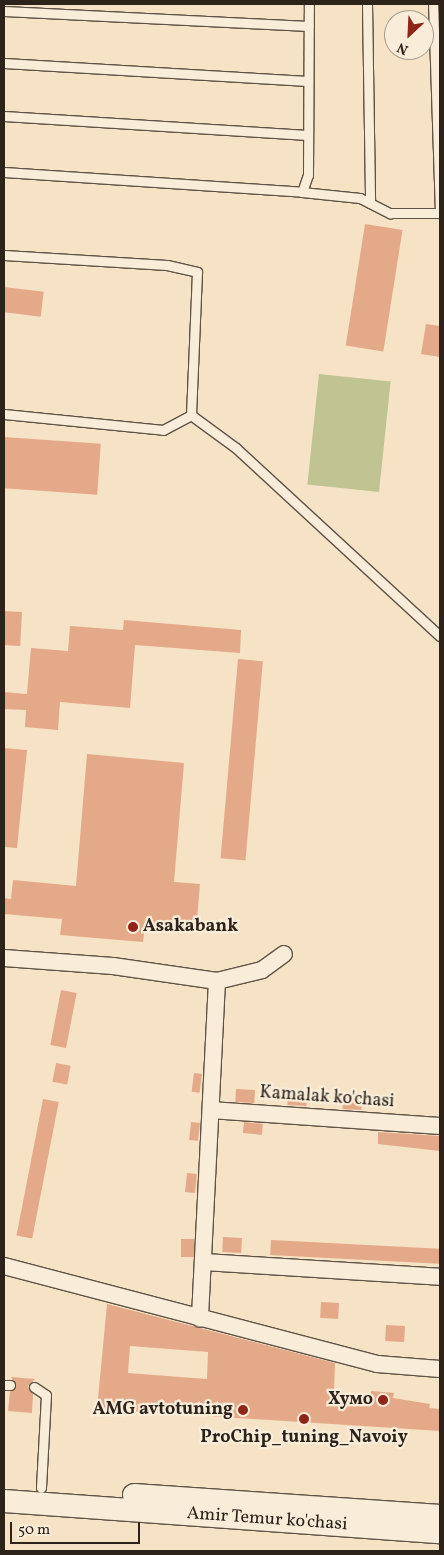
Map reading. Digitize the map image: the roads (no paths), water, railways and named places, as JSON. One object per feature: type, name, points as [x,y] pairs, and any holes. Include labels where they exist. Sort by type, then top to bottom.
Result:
[{"type":"street","points":[[4,958],[113,966],[217,981],[262,970],[284,954]]},
{"type":"street","points":[[200,1319],[217,981]]},
{"type":"street","name":"Kamalak ko'chasi","points":[[211,1110],[440,1126]]},
{"type":"street","points":[[204,1262],[440,1277]]},
{"type":"street","points":[[4,1266],[200,1319],[378,1364],[440,1369]]},
{"type":"street","name":"Amir Temur ko'chasi","points":[[4,1486],[47,1494],[440,1532]]},
{"type":"street","name":"Amir Temur ko'chasi","points":[[4,1501],[47,1494],[440,1516]]},
{"type":"lane","points":[[302,192],[308,175],[307,81],[309,4]]},
{"type":"lane","points":[[367,4],[370,203]]},
{"type":"lane","points":[[4,172],[302,192],[360,198],[390,213],[440,213],[433,4]]},
{"type":"lane","points":[[4,12],[309,26]]},
{"type":"lane","points":[[4,64],[307,81]]},
{"type":"lane","points":[[4,116],[307,135]]},
{"type":"lane","points":[[4,256],[167,265],[197,272],[191,415]]},
{"type":"lane","points":[[4,414],[163,430],[191,415]]},
{"type":"lane","points":[[191,415],[236,448],[440,636]]},
{"type":"lane","points":[[34,1387],[46,1395],[47,1494]]},
{"type":"place","name":"Asakabank","points":[[133,927]]},
{"type":"place","name":"Хумо","points":[[383,1400]]},
{"type":"place","name":"AMG avtotuning","points":[[243,1410]]},
{"type":"place","name":"ProChip_tuning_Navoiy","points":[[304,1419]]}]
